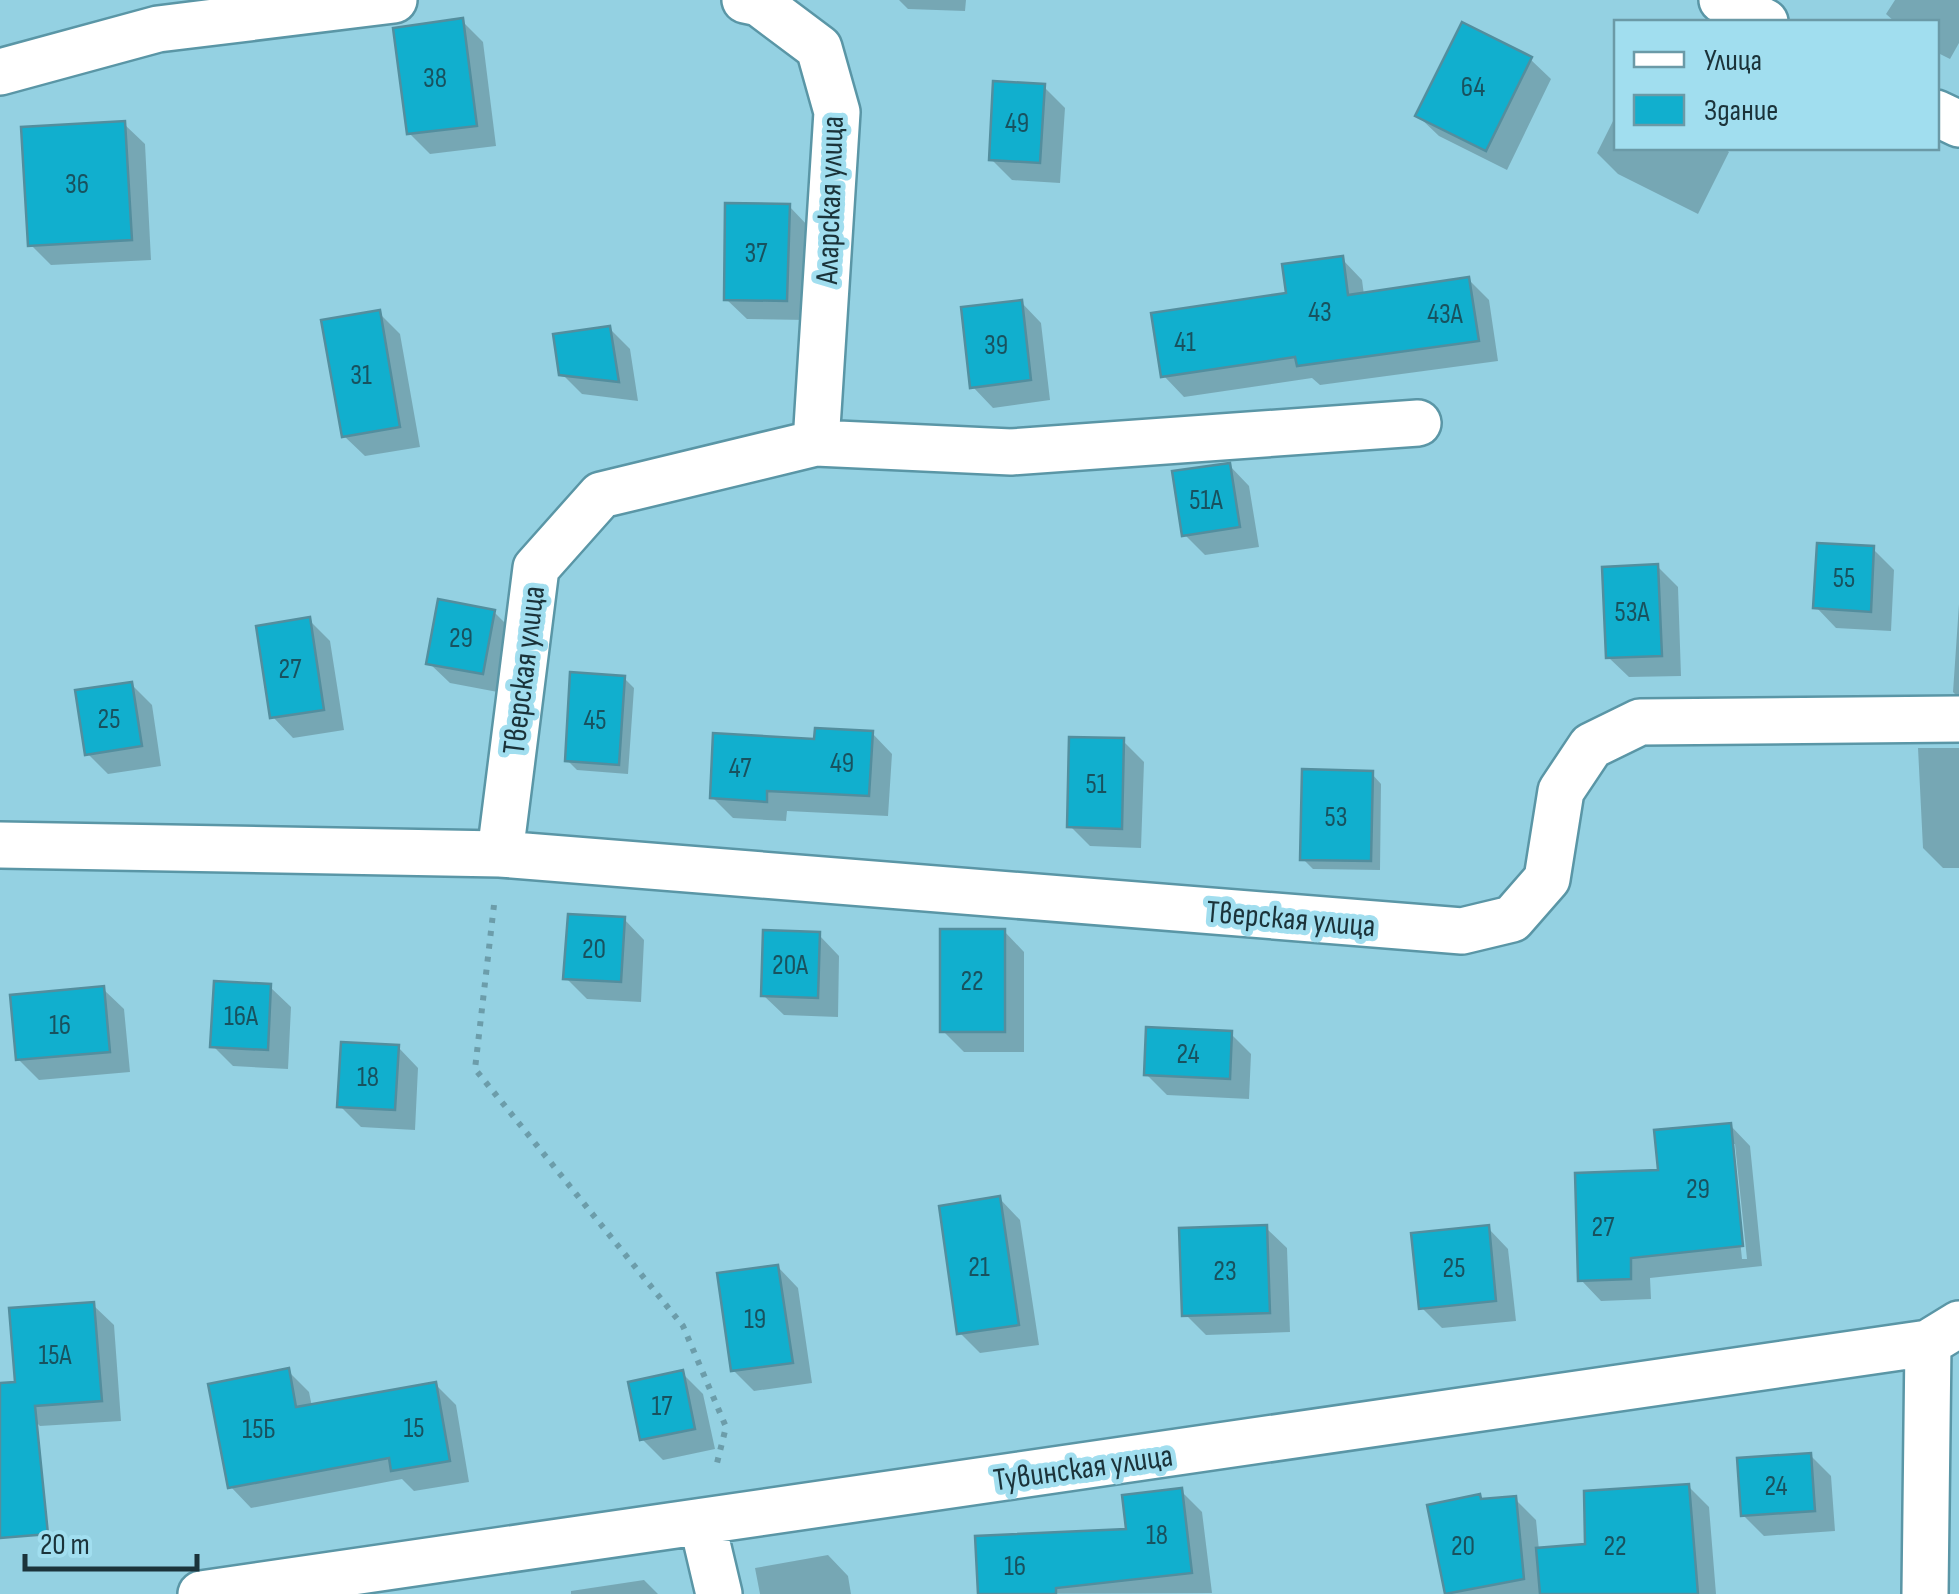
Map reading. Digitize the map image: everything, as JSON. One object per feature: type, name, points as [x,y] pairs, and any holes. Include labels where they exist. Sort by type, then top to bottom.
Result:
[{"type":"street","points":[[0,72],[158,29],[394,0]]},
{"type":"street","name":"Аларская улица","points":[[745,0],[759,3],[819,48],[837,112],[816,443]]},
{"type":"street","points":[[1722,0],[1760,20]]},
{"type":"street","name":"Тверская улица","points":[[500,854],[536,568],[601,496],[816,443],[1011,452],[1418,424]]},
{"type":"street","name":"Тверская улица","points":[[0,845],[500,854],[1462,932],[1512,919],[1548,878],[1561,791],[1591,746],[1640,722],[1959,719]]},
{"type":"street","points":[[1925,1594],[1944,1334]]},
{"type":"street","name":"Тувинская улица","points":[[201,1594],[1944,1334]]},
{"type":"street","points":[[702,1522],[719,1594]]},
{"type":"path","points":[[500,854],[474,1069],[683,1326],[726,1427],[702,1522]]},
{"type":"building","points":[[463,18],[477,126],[407,134],[393,28]]},
{"type":"building","points":[[1462,22],[1532,57],[1486,151],[1415,116]]},
{"type":"building","points":[[993,81],[1045,84],[1040,163],[989,160]]},
{"type":"building","points":[[125,121],[132,240],[28,246],[21,127]]},
{"type":"building","points":[[725,203],[790,204],[787,301],[724,300]]},
{"type":"building","points":[[1343,256],[1348,295],[1469,277],[1479,341],[1297,366],[1295,357],[1161,377],[1151,313],[1286,293],[1282,264]]},
{"type":"building","points":[[1022,300],[1031,380],[970,388],[961,307]]},
{"type":"building","points":[[380,310],[400,427],[342,437],[321,320]]},
{"type":"building","points":[[610,326],[619,382],[559,375],[553,334]]},
{"type":"building","points":[[1230,463],[1240,527],[1182,536],[1172,471]]},
{"type":"building","points":[[1817,543],[1874,546],[1871,612],[1813,608]]},
{"type":"building","points":[[1658,564],[1662,656],[1606,658],[1602,567]]},
{"type":"building","points":[[438,599],[495,610],[483,674],[426,664]]},
{"type":"building","points":[[310,617],[324,710],[270,718],[256,626]]},
{"type":"building","points":[[570,672],[625,676],[619,765],[565,761]]},
{"type":"building","points":[[132,682],[142,746],[85,755],[75,690]]},
{"type":"building","points":[[815,728],[873,731],[869,796],[767,791],[767,802],[710,798],[713,733],[814,739]]},
{"type":"building","points":[[1069,737],[1124,738],[1122,829],[1067,827]]},
{"type":"building","points":[[1302,769],[1373,771],[1371,861],[1300,860]]},
{"type":"building","points":[[568,914],[625,917],[621,982],[563,979]]},
{"type":"building","points":[[940,929],[1005,929],[1005,1032],[940,1032]]},
{"type":"building","points":[[763,930],[820,932],[818,998],[761,996]]},
{"type":"building","points":[[214,981],[271,984],[268,1050],[210,1047]]},
{"type":"building","points":[[104,986],[110,1052],[16,1060],[10,995]]},
{"type":"building","points":[[1146,1027],[1232,1031],[1230,1079],[1144,1075]]},
{"type":"building","points":[[341,1042],[399,1045],[395,1110],[337,1107]]},
{"type":"building","points":[[1731,1123],[1743,1246],[1631,1258],[1631,1279],[1578,1281],[1575,1173],[1658,1170],[1654,1130]]},
{"type":"building","points":[[1000,1196],[1019,1325],[957,1334],[939,1206]]},
{"type":"building","points":[[1267,1225],[1270,1313],[1182,1316],[1179,1228]]},
{"type":"building","points":[[1489,1225],[1496,1301],[1419,1309],[1411,1233]]},
{"type":"building","points":[[778,1265],[793,1363],[731,1371],[717,1273]]},
{"type":"building","points":[[94,1302],[102,1401],[35,1406],[48,1534],[0,1538],[0,1383],[15,1382],[9,1308]]},
{"type":"building","points":[[289,1368],[296,1407],[436,1382],[450,1461],[391,1471],[389,1458],[228,1488],[208,1384]]},
{"type":"building","points":[[683,1370],[695,1429],[640,1440],[628,1382]]},
{"type":"building","points":[[1811,1453],[1815,1511],[1741,1516],[1737,1458]]},
{"type":"building","points":[[1689,1484],[1698,1594],[1540,1594],[1536,1548],[1585,1544],[1584,1491]]},
{"type":"building","points":[[1182,1488],[1192,1573],[1056,1588],[1056,1594],[978,1594],[975,1536],[1126,1529],[1122,1495]]},
{"type":"building","points":[[1480,1494],[1481,1499],[1516,1496],[1524,1579],[1445,1594],[1427,1505]]}]
